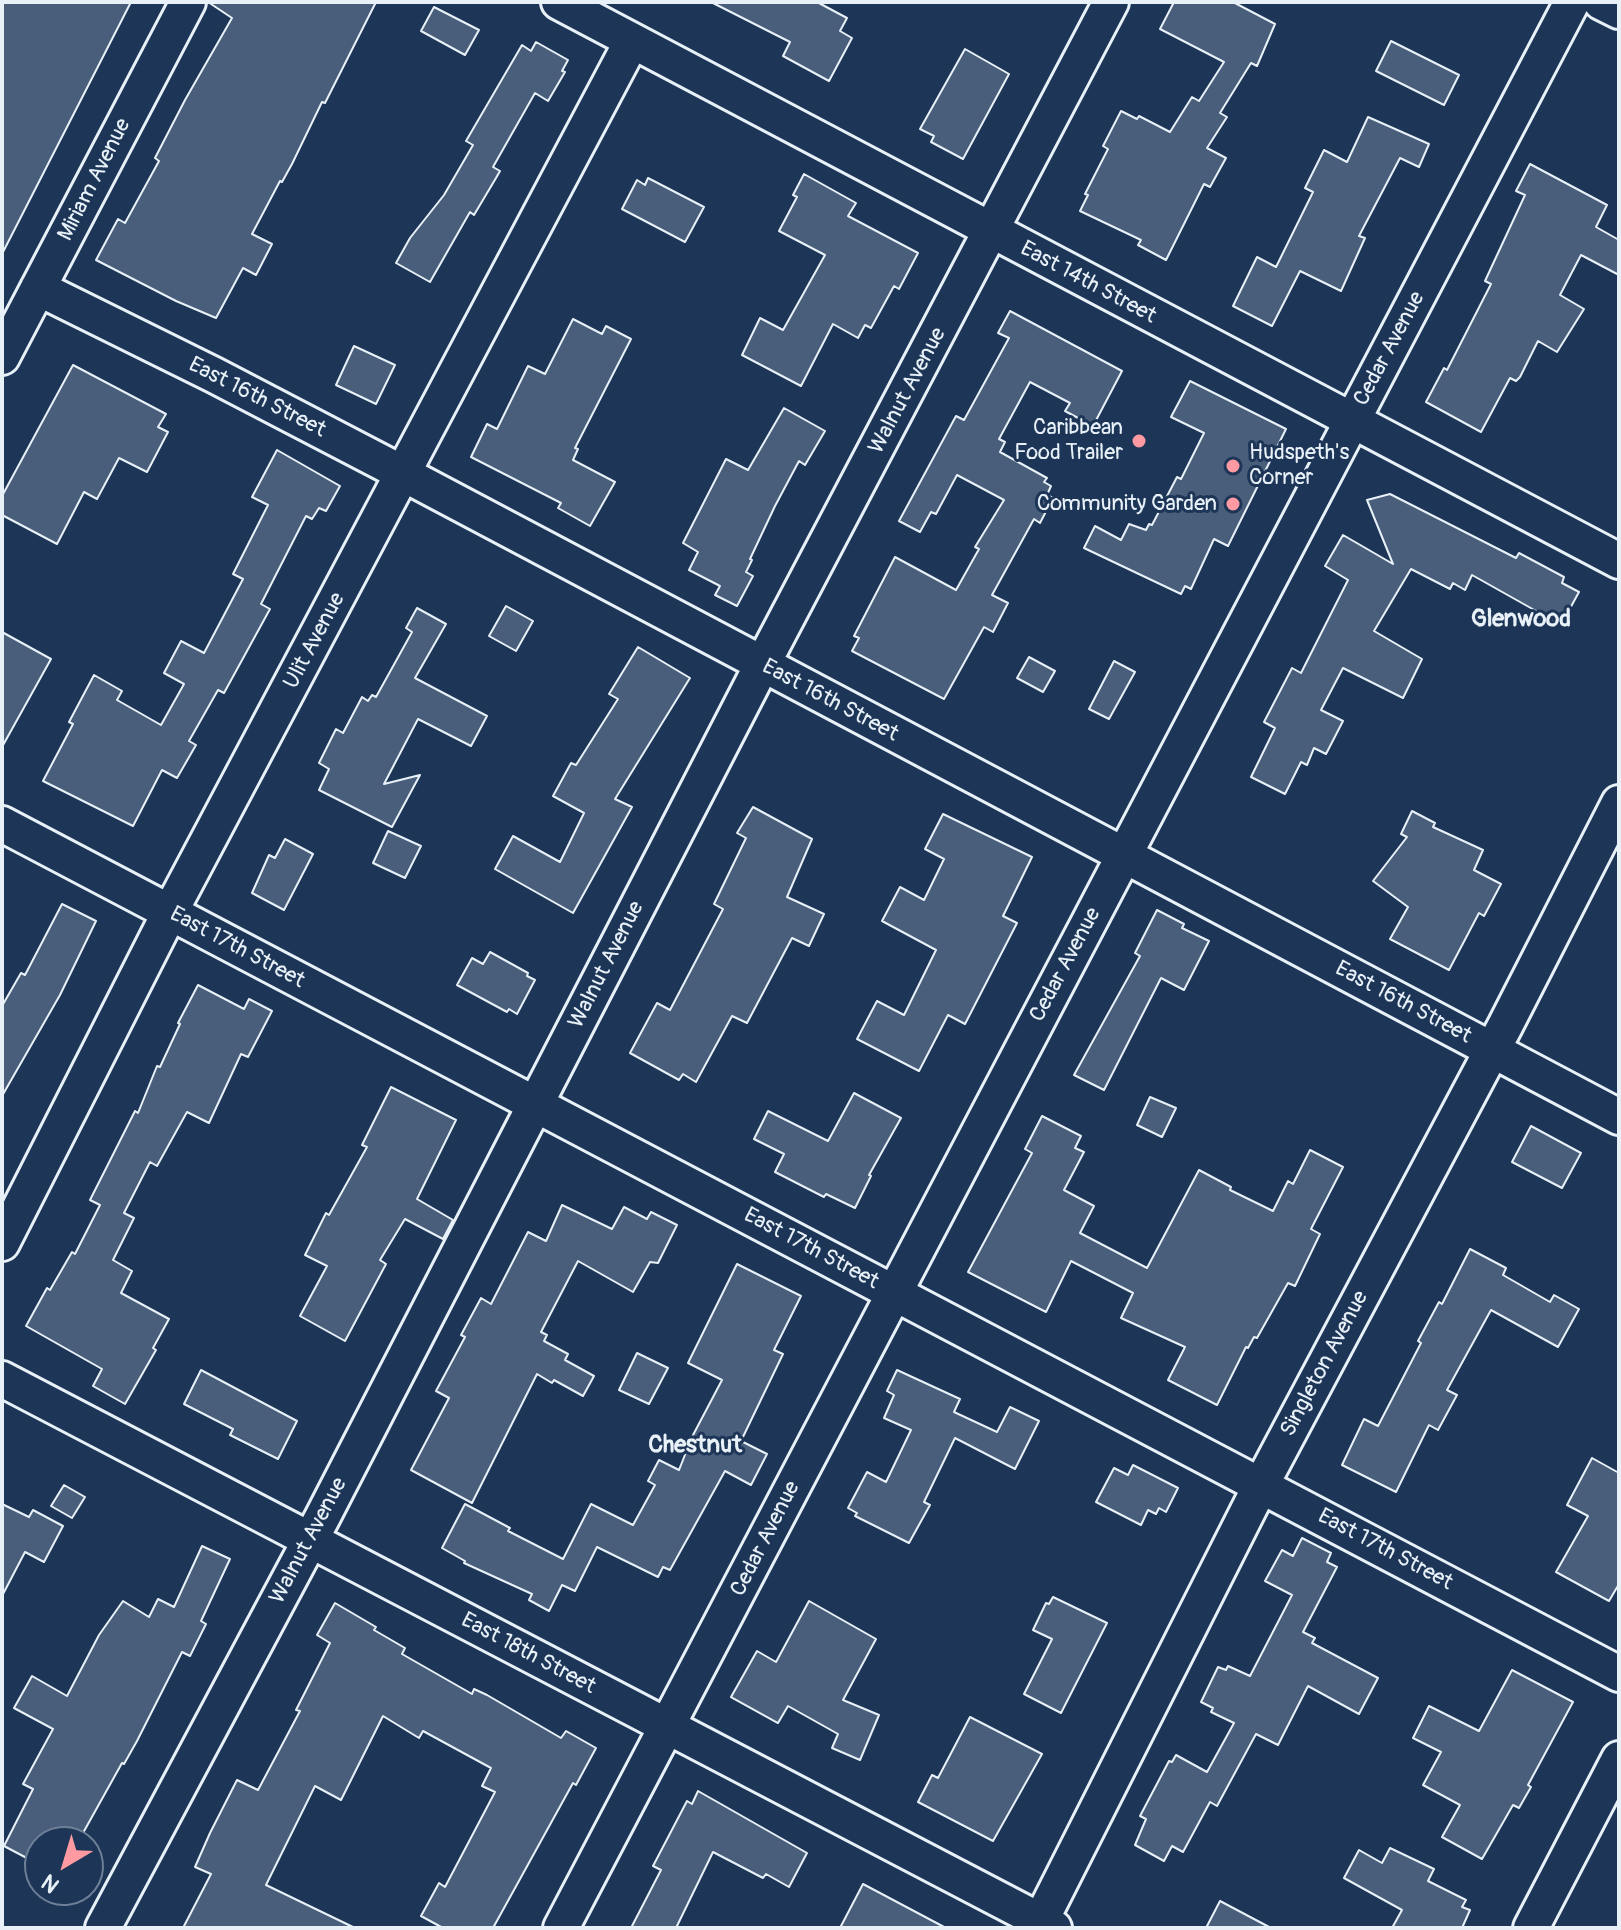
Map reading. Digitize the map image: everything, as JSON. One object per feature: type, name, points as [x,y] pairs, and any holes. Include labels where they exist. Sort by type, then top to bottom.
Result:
[{"type":"street","name":"Miriam Avenue","points":[[2,357],[188,2]]},
{"type":"street","name":"East 14th Street","points":[[559,2],[1619,561]]},
{"type":"street","name":"Walnut Avenue","points":[[103,1928],[310,1540],[762,665],[1111,2]]},
{"type":"street","name":"Cedar Avenue","points":[[561,1928],[1572,2]]},
{"type":"street","points":[[1601,2],[1619,11]]},
{"type":"street","name":"Ulit Avenue","points":[[2,1243],[170,912],[632,41]]},
{"type":"street","name":"East 16th Street","points":[[38,288],[214,375],[1619,1117]]},
{"type":"street","name":"Singleton Avenue","points":[[1044,1926],[1261,1485],[1619,803]]},
{"type":"street","name":"East 17th Street","points":[[2,824],[1619,1674]]},
{"type":"street","name":"East 18th Street","points":[[2,1379],[1044,1926]]},
{"type":"street","points":[[1531,1928],[1619,1759]]},
{"type":"building","points":[[2,2],[131,2],[2,254]]},
{"type":"building","points":[[208,2],[376,2],[325,103],[322,102],[292,164],[252,234],[272,244],[256,275],[243,268],[216,318],[96,260],[118,219],[125,223],[159,161],[155,158],[185,100],[232,18]]},
{"type":"building","points":[[711,2],[817,2],[847,18],[840,31],[852,38],[829,81],[783,56],[790,42]]},
{"type":"building","points":[[1174,2],[1233,2],[1275,24],[1257,66],[1251,63],[1220,113],[1227,117],[1207,148],[1226,158],[1210,187],[1204,184],[1166,260],[1138,245],[1141,240],[1080,211],[1088,195],[1085,194],[1108,149],[1103,146],[1121,111],[1137,119],[1139,116],[1170,132],[1192,97],[1199,101],[1224,62],[1160,29]]},
{"type":"building","points":[[434,7],[479,30],[465,55],[421,31]]},
{"type":"building","points":[[1391,41],[1459,75],[1444,105],[1376,71]]},
{"type":"building","points":[[536,42],[568,60],[562,71],[565,72],[548,101],[535,93],[493,167],[500,171],[474,215],[470,212],[430,282],[396,263],[410,238],[444,195],[473,145],[466,141],[522,45],[531,51]]},
{"type":"building","points":[[965,49],[1009,74],[963,159],[931,142],[934,136],[920,129]]},
{"type":"building","points":[[1368,117],[1429,144],[1419,167],[1400,158],[1359,236],[1365,238],[1341,291],[1300,271],[1272,326],[1233,306],[1257,257],[1276,267],[1313,192],[1305,188],[1324,150],[1347,162]]},
{"type":"building","points":[[1530,164],[1607,205],[1596,227],[1619,240],[1619,275],[1581,255],[1560,295],[1584,309],[1557,352],[1538,341],[1520,377],[1516,381],[1510,378],[1481,432],[1426,402],[1444,368],[1447,370],[1491,284],[1485,281],[1525,195],[1516,191]]},
{"type":"building","points":[[804,174],[856,203],[848,216],[918,253],[899,289],[894,286],[871,328],[865,325],[858,338],[833,324],[801,386],[742,355],[760,318],[783,330],[825,255],[779,231],[797,197],[793,195]]},
{"type":"building","points":[[648,178],[704,207],[685,242],[622,209],[637,180],[645,185]]},
{"type":"building","points":[[1010,311],[1122,371],[1093,426],[1065,411],[1070,403],[1030,382],[999,439],[1005,442],[1000,452],[1047,478],[1044,482],[1051,486],[1047,495],[1053,498],[1040,523],[1034,519],[992,595],[1008,603],[993,632],[984,627],[944,699],[852,651],[859,638],[854,636],[895,557],[956,590],[979,549],[975,547],[1004,500],[957,475],[936,514],[931,512],[920,532],[899,521],[956,416],[964,420],[1009,338],[998,333]]},
{"type":"building","points":[[573,319],[602,334],[606,326],[631,339],[575,448],[578,449],[573,460],[615,482],[590,526],[558,508],[561,503],[471,457],[487,424],[497,429],[528,366],[545,374]]},
{"type":"building","points":[[354,346],[395,365],[376,404],[336,385]]},
{"type":"building","points":[[73,365],[166,414],[158,427],[168,432],[147,472],[119,458],[97,499],[84,492],[57,544],[2,515],[2,496]]},
{"type":"building","points":[[1190,381],[1286,429],[1228,546],[1214,539],[1191,589],[1185,586],[1181,594],[1084,548],[1095,526],[1121,540],[1129,524],[1146,530],[1149,524],[1152,525],[1177,477],[1181,479],[1204,433],[1171,417]]},
{"type":"building","points":[[784,408],[825,431],[805,465],[799,461],[775,506],[750,559],[746,572],[753,576],[737,606],[715,595],[720,586],[689,570],[698,552],[683,543],[726,459],[748,470]]},
{"type":"building","points":[[277,450],[340,486],[326,511],[319,508],[312,519],[306,516],[261,604],[270,609],[224,693],[218,690],[189,741],[196,745],[177,778],[162,770],[133,826],[43,781],[94,675],[122,691],[117,700],[161,725],[184,684],[164,673],[181,641],[204,653],[243,579],[233,574],[268,505],[252,497]]},
{"type":"building","points":[[1390,494],[1516,558],[1519,553],[1564,577],[1562,583],[1579,592],[1561,625],[1472,575],[1465,590],[1453,583],[1450,589],[1411,569],[1374,631],[1422,659],[1403,698],[1343,668],[1321,710],[1343,721],[1326,754],[1314,748],[1307,765],[1301,762],[1285,794],[1251,777],[1275,728],[1264,722],[1292,668],[1301,673],[1348,580],[1325,566],[1343,535],[1393,564],[1367,500]]},
{"type":"building","points":[[506,606],[533,621],[516,651],[489,636]]},
{"type":"building","points":[[417,608],[446,624],[415,678],[487,716],[471,746],[418,719],[384,784],[420,775],[392,827],[319,790],[329,769],[319,763],[336,729],[343,733],[362,697],[368,701],[372,695],[376,697],[412,632],[406,628]]},
{"type":"building","points":[[2,632],[51,659],[2,747]]},
{"type":"building","points":[[638,647],[690,678],[615,799],[632,807],[573,913],[495,869],[513,836],[560,862],[584,813],[553,796],[571,763],[576,765],[618,699],[609,694]]},
{"type":"building","points":[[1029,657],[1055,671],[1043,692],[1017,678]]},
{"type":"building","points":[[1114,661],[1135,672],[1109,719],[1089,709]]},
{"type":"building","points":[[753,807],[812,839],[787,897],[824,914],[809,946],[792,938],[747,1023],[732,1016],[696,1082],[683,1074],[679,1080],[630,1053],[657,1003],[670,1010],[723,909],[714,904],[746,838],[737,833]]},
{"type":"building","points":[[1412,811],[1435,823],[1433,827],[1483,850],[1474,870],[1501,884],[1484,916],[1479,913],[1449,970],[1390,939],[1408,907],[1373,881],[1407,837],[1401,834]]},
{"type":"building","points":[[943,814],[1032,857],[1003,916],[1017,923],[965,1024],[948,1015],[919,1071],[857,1039],[877,1001],[904,1015],[936,950],[882,921],[900,887],[924,900],[944,859],[925,849]]},
{"type":"building","points":[[388,831],[421,846],[405,878],[373,863]]},
{"type":"building","points":[[285,839],[313,854],[284,910],[252,893],[269,855],[275,858]]},
{"type":"building","points":[[62,904],[96,921],[60,995],[2,1096],[2,1006],[21,973],[25,975]]},
{"type":"building","points":[[1157,910],[1184,924],[1182,928],[1209,941],[1184,990],[1161,978],[1104,1090],[1074,1075],[1140,956],[1135,953]]},
{"type":"building","points":[[490,952],[535,980],[517,1014],[509,1009],[507,1012],[457,985],[472,958],[483,964]]},
{"type":"building","points":[[198,985],[244,1009],[249,999],[272,1011],[248,1057],[241,1054],[209,1123],[187,1112],[157,1166],[150,1162],[124,1213],[134,1218],[113,1260],[132,1271],[121,1293],[169,1319],[153,1348],[156,1350],[125,1404],[93,1386],[102,1369],[26,1326],[47,1288],[50,1290],[72,1252],[75,1254],[100,1205],[90,1200],[135,1111],[138,1113],[157,1066],[160,1067]]},
{"type":"building","points":[[391,1087],[456,1120],[417,1199],[453,1220],[443,1239],[405,1219],[380,1260],[386,1264],[345,1341],[300,1316],[327,1266],[305,1255],[326,1213],[329,1215],[367,1147],[362,1145]]},
{"type":"building","points":[[854,1093],[901,1118],[869,1175],[855,1208],[826,1194],[824,1197],[775,1172],[784,1154],[754,1139],[768,1111],[828,1141]]},
{"type":"building","points":[[1150,1097],[1176,1108],[1162,1137],[1137,1125]]},
{"type":"building","points":[[1042,1116],[1081,1136],[1075,1148],[1084,1152],[1064,1190],[1094,1206],[1080,1233],[1147,1268],[1199,1170],[1231,1187],[1230,1190],[1273,1211],[1288,1181],[1293,1184],[1310,1150],[1343,1167],[1311,1229],[1320,1234],[1295,1286],[1288,1283],[1257,1338],[1254,1337],[1246,1347],[1217,1405],[1168,1380],[1185,1347],[1121,1318],[1133,1293],[1071,1261],[1046,1312],[968,1272],[1032,1153],[1025,1149]]},
{"type":"building","points":[[1531,1126],[1581,1153],[1562,1188],[1512,1162]]},
{"type":"building","points":[[562,1205],[612,1229],[624,1207],[647,1219],[651,1212],[677,1225],[658,1263],[650,1262],[633,1292],[578,1261],[541,1332],[547,1335],[544,1341],[568,1354],[565,1360],[594,1376],[583,1396],[537,1374],[472,1503],[411,1470],[449,1398],[436,1391],[465,1337],[461,1335],[481,1298],[491,1304],[528,1232],[546,1241]]},
{"type":"building","points":[[1470,1249],[1506,1268],[1503,1275],[1550,1302],[1554,1295],[1579,1309],[1558,1347],[1491,1310],[1447,1390],[1457,1395],[1438,1430],[1429,1425],[1396,1492],[1342,1465],[1364,1419],[1378,1426],[1421,1343],[1418,1341],[1439,1302],[1442,1304]]},
{"type":"building","points":[[737,1264],[801,1296],[774,1350],[783,1354],[741,1441],[767,1454],[751,1485],[725,1471],[670,1570],[663,1567],[658,1577],[597,1547],[575,1591],[562,1585],[549,1611],[529,1600],[532,1594],[464,1563],[442,1548],[465,1504],[510,1528],[508,1531],[563,1559],[591,1504],[633,1525],[655,1485],[648,1481],[659,1460],[679,1470],[692,1437],[722,1380],[688,1363]]},
{"type":"building","points":[[637,1353],[668,1368],[649,1404],[619,1390]]},
{"type":"building","points":[[201,1370],[297,1421],[278,1459],[230,1435],[233,1429],[184,1404]]},
{"type":"building","points":[[897,1370],[960,1399],[954,1412],[997,1432],[1010,1407],[1039,1421],[1015,1469],[955,1438],[924,1502],[930,1505],[909,1543],[855,1516],[857,1513],[848,1508],[867,1472],[886,1482],[911,1430],[884,1418],[894,1395],[887,1391]]},
{"type":"building","points":[[1592,1458],[1619,1473],[1619,1584],[1609,1601],[1556,1572],[1588,1516],[1567,1505]]},
{"type":"building","points":[[1133,1465],[1178,1488],[1166,1512],[1159,1508],[1156,1514],[1148,1510],[1141,1525],[1096,1502],[1114,1468],[1128,1475]]},
{"type":"building","points":[[64,1485],[85,1497],[72,1518],[51,1506]]},
{"type":"building","points":[[2,1504],[29,1517],[33,1510],[63,1526],[44,1562],[25,1552],[2,1596]]},
{"type":"building","points":[[1302,1538],[1331,1553],[1327,1562],[1337,1567],[1303,1632],[1315,1638],[1312,1643],[1378,1678],[1359,1714],[1308,1686],[1278,1745],[1256,1734],[1217,1806],[1210,1802],[1183,1852],[1172,1846],[1164,1861],[1135,1845],[1146,1819],[1140,1816],[1169,1761],[1172,1762],[1176,1755],[1207,1772],[1234,1723],[1211,1712],[1213,1708],[1201,1702],[1218,1667],[1226,1670],[1228,1666],[1250,1676],[1292,1595],[1265,1581],[1282,1550],[1293,1556]]},
{"type":"building","points":[[202,1546],[230,1559],[201,1621],[206,1624],[190,1656],[182,1652],[137,1741],[87,1826],[24,1826],[24,1857],[4,1846],[33,1789],[23,1784],[53,1729],[14,1708],[32,1676],[67,1696],[99,1635],[123,1601],[149,1617],[158,1599],[174,1607]]},
{"type":"building","points":[[1053,1597],[1107,1623],[1061,1713],[1024,1694],[1052,1639],[1033,1630],[1046,1603],[1049,1604]]},
{"type":"building","points":[[809,1601],[876,1639],[843,1700],[879,1715],[860,1760],[832,1748],[838,1734],[788,1706],[778,1723],[731,1697],[757,1651],[776,1662]]},
{"type":"building","points":[[335,1603],[405,1648],[402,1654],[472,1694],[474,1689],[561,1738],[566,1731],[596,1748],[576,1785],[573,1783],[493,1928],[443,1928],[421,1916],[439,1883],[445,1887],[495,1792],[482,1786],[491,1768],[423,1731],[419,1738],[383,1716],[341,1800],[315,1786],[266,1885],[355,1928],[183,1928],[211,1874],[195,1867],[210,1833],[237,1780],[258,1790],[300,1711],[296,1710],[330,1643],[317,1635]]},
{"type":"building","points":[[1512,1670],[1573,1702],[1528,1785],[1531,1787],[1519,1808],[1513,1805],[1482,1859],[1442,1837],[1460,1805],[1423,1785],[1441,1752],[1413,1738],[1429,1706],[1479,1731]]},
{"type":"building","points":[[970,1717],[1042,1754],[993,1841],[918,1802],[932,1775],[938,1778]]},
{"type":"building","points":[[698,1791],[807,1853],[789,1887],[766,1874],[763,1878],[713,1852],[676,1928],[631,1928],[661,1870],[653,1866],[687,1801],[692,1804]]},
{"type":"building","points":[[1390,1848],[1434,1869],[1428,1881],[1466,1900],[1462,1907],[1470,1910],[1462,1928],[1392,1928],[1402,1910],[1344,1878],[1359,1850],[1382,1863]]},
{"type":"building","points":[[863,1884],[946,1928],[840,1928]]},
{"type":"building","points":[[1220,1901],[1271,1928],[1206,1928]]},
{"type":"place","name":"Caribbean Food Trailer","points":[[1139,441]]},
{"type":"place","name":"Hudspeth's Corner","points":[[1233,466]]},
{"type":"place","name":"Community Garden","points":[[1233,504]]},
{"type":"district","name":"Glenwood","points":[[1521,620]]},
{"type":"district","name":"Chestnut","points":[[695,1446]]}]
